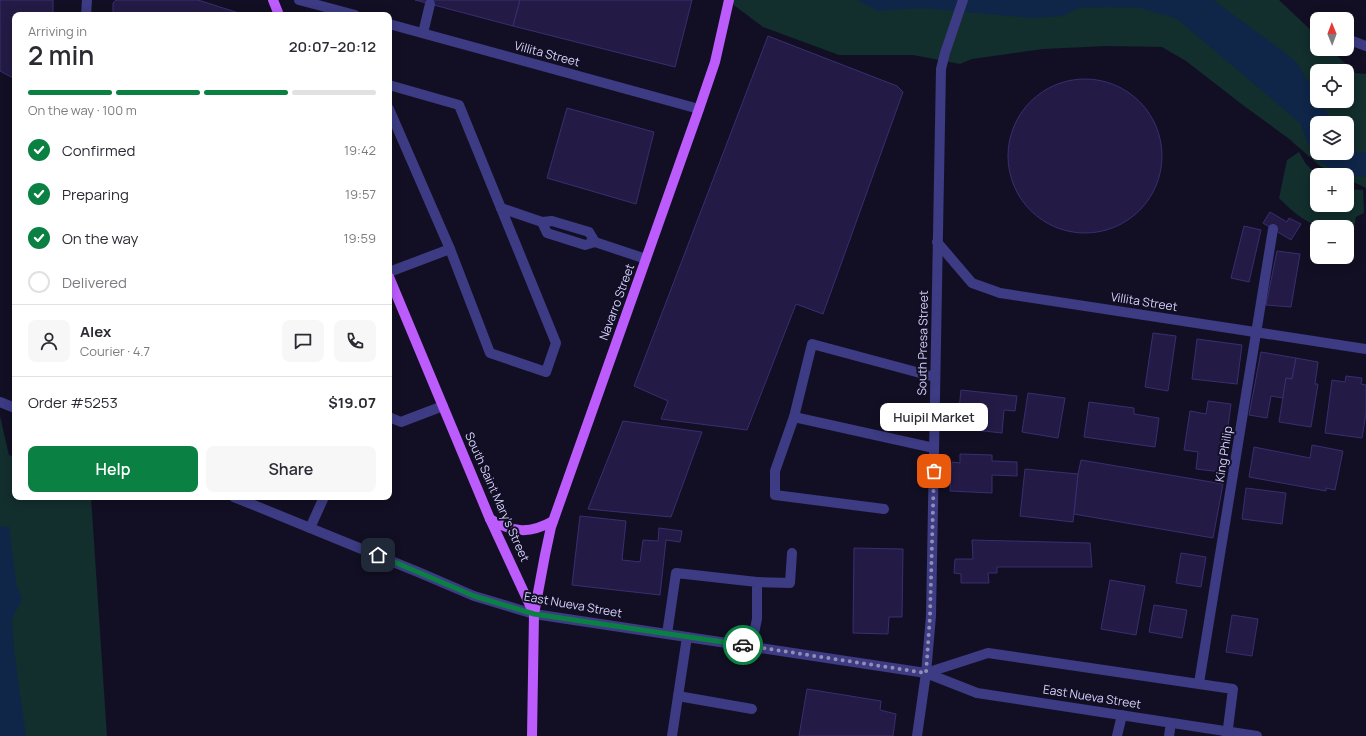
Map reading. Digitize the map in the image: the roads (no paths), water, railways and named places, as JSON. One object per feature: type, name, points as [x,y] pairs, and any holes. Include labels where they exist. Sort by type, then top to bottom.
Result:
[{"type":"main road","points":[[273,0],[279,12]]},
{"type":"main road","name":"Navarro Street","points":[[534,614],[545,554],[554,521],[715,62],[729,0]]},
{"type":"main road","name":"South Saint Mary's Street","points":[[392,284],[490,519],[534,614],[532,736]]},
{"type":"main road","points":[[490,519],[510,529],[522,530],[533,529],[554,521]]},
{"type":"street","points":[[86,12],[87,0]]},
{"type":"street","points":[[299,0],[343,12]]},
{"type":"street","name":"South Presa Street","points":[[917,736],[926,673],[930,622],[941,69],[963,0]]},
{"type":"street","points":[[422,33],[430,4]]},
{"type":"street","name":"Villita Street","points":[[392,25],[699,109]]},
{"type":"street","points":[[1354,42],[1366,46]]},
{"type":"street","points":[[392,86],[459,105],[556,343],[546,372],[490,353],[450,249],[392,116]]},
{"type":"street","points":[[501,208],[542,222],[552,221],[589,232],[595,242],[646,259]]},
{"type":"street","name":"King Philip","points":[[1199,683],[1273,229]]},
{"type":"street","name":"Villita Street","points":[[937,242],[972,283],[1000,293],[1366,349]]},
{"type":"street","points":[[392,271],[450,249]]},
{"type":"street","points":[[884,509],[775,495],[775,471],[794,417],[812,344],[936,377]]},
{"type":"street","points":[[0,402],[12,407]]},
{"type":"street","points":[[392,418],[401,422],[443,406]]},
{"type":"street","points":[[794,417],[934,448]]},
{"type":"street","name":"East Nueva Street","points":[[241,500],[474,596],[534,614],[926,673],[977,693],[1171,723],[1227,734],[1257,736]]},
{"type":"street","points":[[310,528],[323,500]]},
{"type":"street","points":[[667,634],[676,573],[757,582],[790,583],[792,553]]},
{"type":"street","points":[[751,647],[758,619],[757,582]]},
{"type":"street","points":[[672,736],[687,637]]},
{"type":"street","name":"East Nueva Street","points":[[926,673],[988,653],[1233,689],[1227,734]]},
{"type":"street","points":[[678,696],[752,709]]},
{"type":"street","points":[[1117,736],[1122,715]]},
{"type":"street","points":[[1169,736],[1171,723]]},
{"type":"water","points":[[857,0],[1213,0],[1296,62],[1310,85],[1310,108],[1324,108],[1328,116],[1310,116],[1310,148],[1300,123],[1177,19],[1140,8],[1079,8],[1063,16],[1033,18],[920,8],[878,11]]},
{"type":"water","points":[[1354,152],[1366,152],[1366,177],[1354,177],[1354,168],[1330,168],[1319,160],[1354,160]]},
{"type":"water","points":[[9,526],[16,583],[22,599],[12,619],[14,650],[26,736],[0,736],[0,527]]},
{"type":"place","name":"Huipil Market","points":[[934,471]]}]
